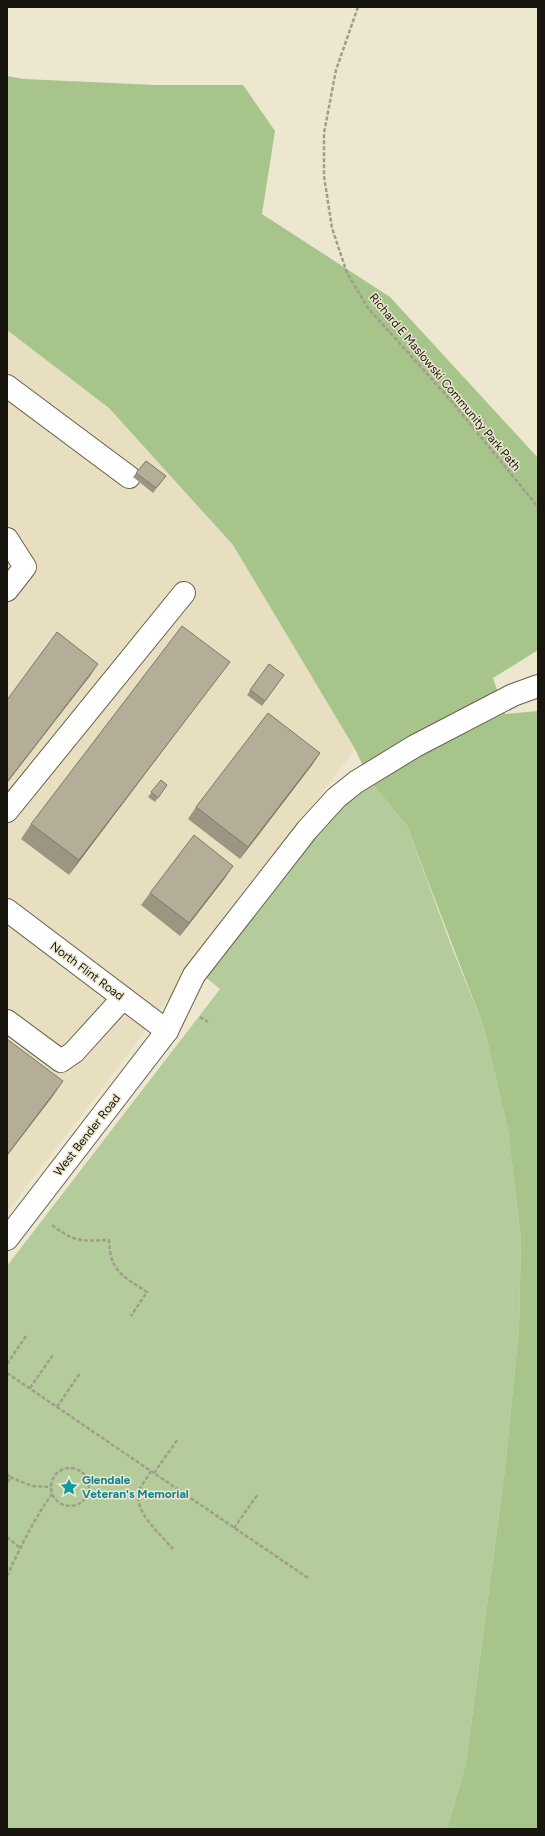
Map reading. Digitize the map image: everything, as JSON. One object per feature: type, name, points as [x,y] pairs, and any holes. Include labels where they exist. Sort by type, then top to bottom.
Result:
[{"type":"street","points":[[7,386],[129,477]]},
{"type":"street","points":[[7,539],[25,568],[7,590]]},
{"type":"street","points":[[7,812],[184,593]]},
{"type":"street","name":"West Bender Road","points":[[7,1239],[167,1031],[194,975],[307,830],[336,798],[356,782],[415,746],[513,695],[538,686]]},
{"type":"street","name":"North Flint Road","points":[[7,910],[167,1031]]},
{"type":"street","points":[[7,1021],[61,1061],[74,1052],[123,998]]},
{"type":"path","name":"Richard E Maslowski Community Park Path","points":[[358,7],[336,70],[324,133],[324,176],[332,228],[347,273],[368,308],[454,404],[538,508]]},
{"type":"path","points":[[52,1225],[72,1239],[84,1241],[109,1240],[112,1262],[119,1272],[148,1292],[131,1316]]},
{"type":"path","points":[[7,1364],[26,1336]]},
{"type":"path","points":[[30,1388],[53,1355]]},
{"type":"path","points":[[7,1372],[308,1578]]},
{"type":"path","points":[[57,1407],[80,1373]]},
{"type":"path","points":[[173,1548],[143,1513],[138,1502],[139,1490],[178,1439]]},
{"type":"path","points":[[73,1467],[85,1473],[90,1486],[86,1498],[77,1505],[65,1506],[59,1503],[52,1494],[52,1480],[60,1470],[73,1467]]},
{"type":"path","points":[[7,1485],[8,1476],[32,1486],[51,1487]]},
{"type":"path","points":[[7,1576],[20,1548],[42,1508],[52,1494]]},
{"type":"path","points":[[234,1528],[258,1494]]},
{"type":"path","points":[[7,1537],[20,1548]]},
{"type":"shaded area","points":[[7,330],[109,408],[233,545],[355,749],[104,1086],[7,1212]]},
{"type":"green space","points":[[7,76],[24,79],[155,85],[243,85],[275,131],[262,214],[390,297],[538,458],[538,650],[493,678],[505,714],[538,711],[538,1829],[447,1829],[466,1763],[505,1469],[519,1328],[521,1239],[508,1130],[484,1028],[407,826],[370,781],[355,749],[233,545],[109,408],[7,330]]},
{"type":"green space","points":[[370,781],[407,826],[451,945],[484,1028],[508,1130],[521,1239],[519,1328],[505,1469],[466,1763],[447,1829],[7,1829],[7,1266],[220,989],[204,976],[324,824]]},
{"type":"building","points":[[146,461],[166,476],[156,488],[136,473]]},
{"type":"building","points":[[182,626],[230,662],[79,860],[31,824]]},
{"type":"building","points":[[57,632],[98,664],[7,782],[7,700]]},
{"type":"building","points":[[269,664],[284,675],[265,701],[250,690]]},
{"type":"building","points":[[268,713],[320,753],[248,847],[196,807]]},
{"type":"building","points":[[161,780],[167,785],[158,798],[151,792]]},
{"type":"building","points":[[194,835],[233,866],[189,923],[150,893]]},
{"type":"building","points":[[7,1039],[63,1081],[7,1155]]},
{"type":"place","name":"Glendale Veteran's Memorial","points":[[69,1487]]}]
